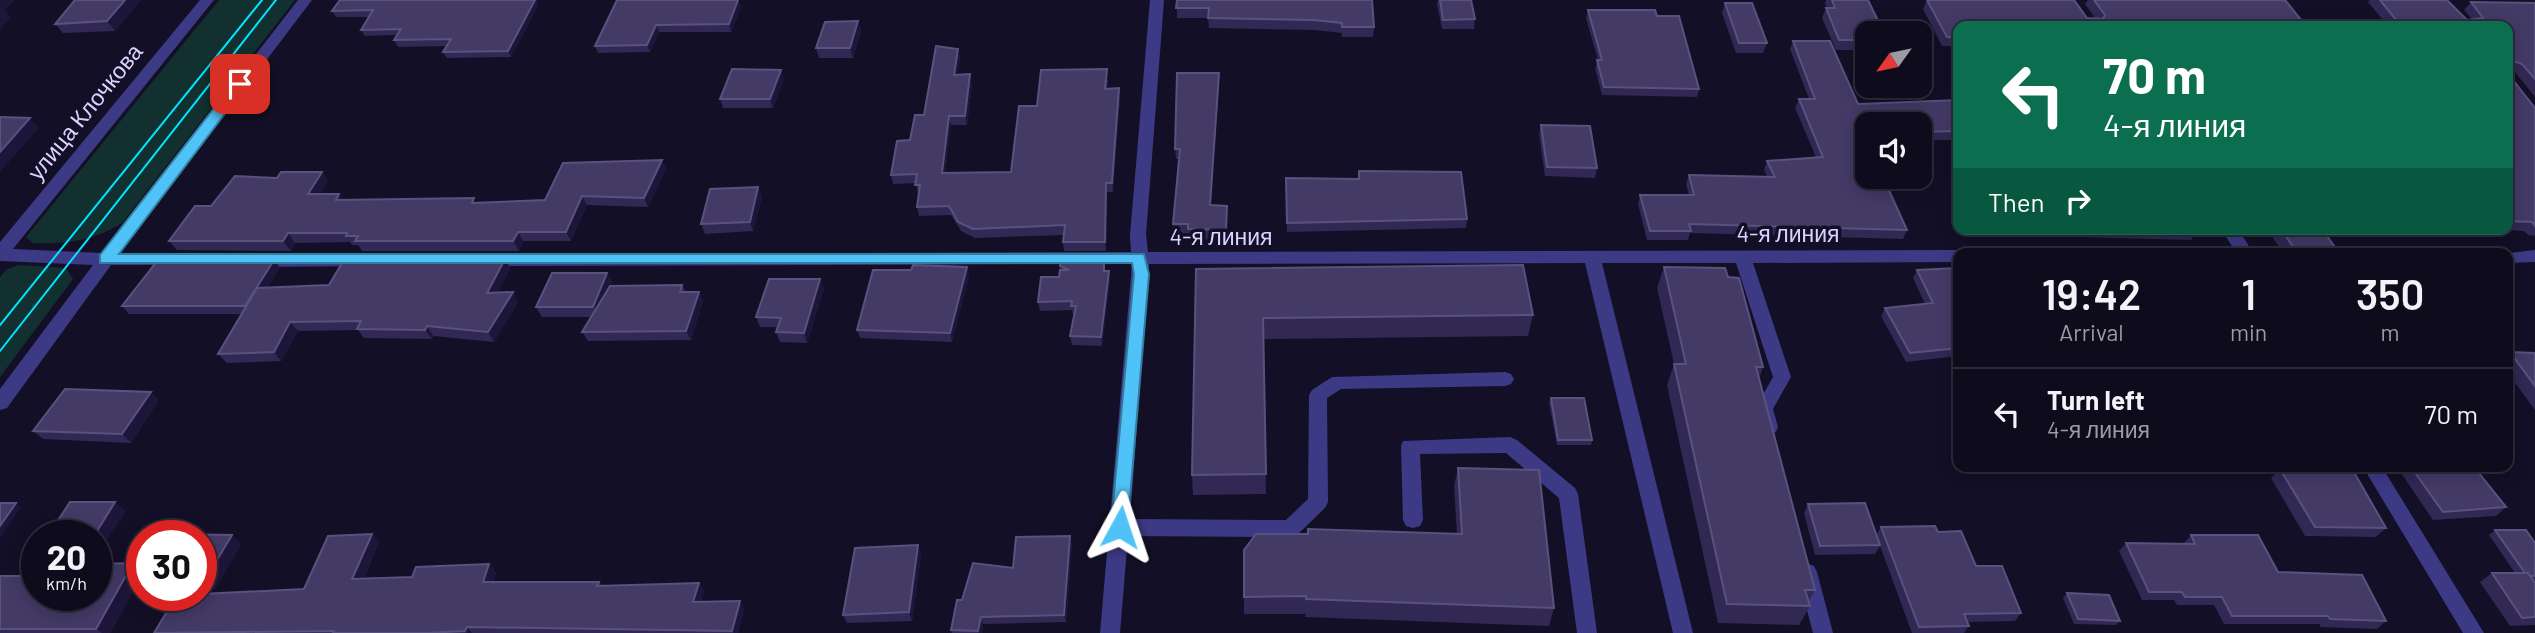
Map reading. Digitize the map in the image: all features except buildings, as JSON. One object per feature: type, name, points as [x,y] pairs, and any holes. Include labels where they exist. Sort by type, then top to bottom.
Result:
[{"type":"street","name":"улица Клочкова","points":[[0,255],[207,0]]},
{"type":"street","points":[[0,403],[106,259],[305,0]]},
{"type":"street","points":[[1110,633],[1142,274],[1138,235],[1157,0]]},
{"type":"street","name":"улица Клочкова","points":[[0,255],[106,259]]},
{"type":"street","name":"4-я линия","points":[[465,260],[1953,256]]},
{"type":"street","points":[[2513,257],[2535,256]]},
{"type":"street","points":[[1592,257],[1683,633]]},
{"type":"street","points":[[1743,257],[1782,377],[1764,409],[1774,448]]},
{"type":"street","points":[[106,259],[199,261]]},
{"type":"street","points":[[227,261],[381,260]]},
{"type":"street","points":[[1120,527],[1290,529],[1318,502],[1318,395],[1338,382],[1504,379]]},
{"type":"street","points":[[1413,520],[1410,446],[1510,445],[1568,494],[1587,633]]},
{"type":"street","points":[[2375,472],[2474,633]]},
{"type":"street","points":[[1802,554],[1823,633]]},
{"type":"green space","points":[[219,0],[295,0],[122,223],[100,234],[79,240],[33,243],[26,237]]},
{"type":"green space","points":[[18,265],[66,268],[73,279],[0,377],[0,277],[6,270]]},
{"type":"tram line","points":[[0,325],[262,0]]},
{"type":"tram line","points":[[0,351],[276,0]]},
{"type":"route","points":[[240,84],[106,259],[1139,258],[1142,274],[1120,527]]}]
